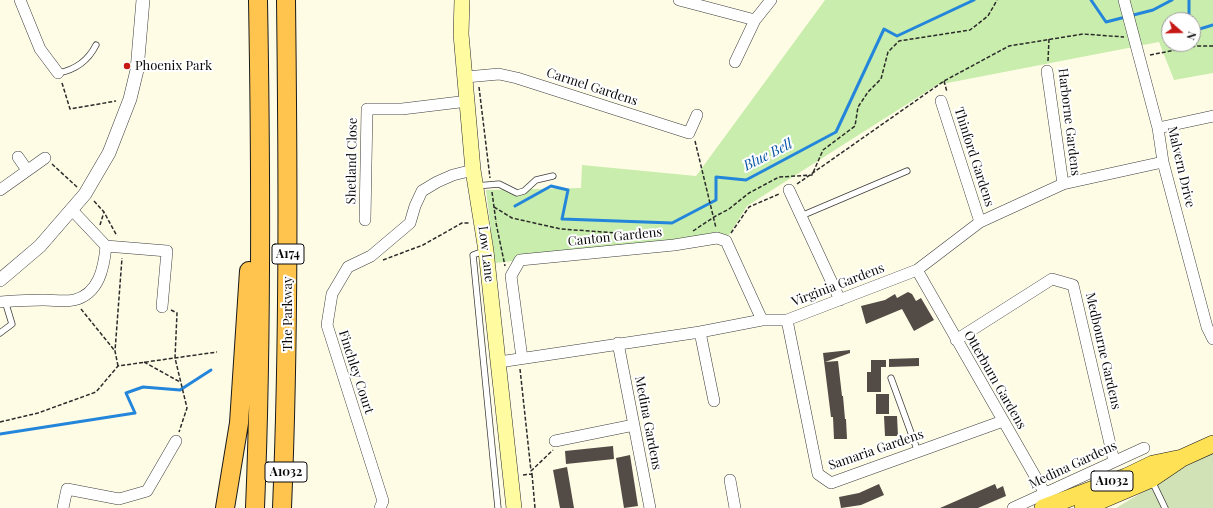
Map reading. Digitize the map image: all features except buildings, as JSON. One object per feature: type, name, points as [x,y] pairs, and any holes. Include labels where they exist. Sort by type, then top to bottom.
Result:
[{"type":"highway","name":"A174","points":[[255,508],[260,293],[258,0]]},
{"type":"highway","name":"The Parkway","points":[[282,508],[285,437],[288,206],[286,0]]},
{"type":"highway","name":"A174","points":[[226,508],[240,408],[249,267],[251,155],[259,56]]},
{"type":"highway","name":"A1032","points":[[285,437],[287,508]]},
{"type":"main road","name":"Low Lane","points":[[462,0],[461,34],[472,76],[468,101],[473,170],[483,185],[489,222],[486,251],[513,504]]},
{"type":"main road","name":"A1032","points":[[1082,508],[1151,479],[1182,458],[1213,444]]},
{"type":"main road","name":"A1032","points":[[1046,502],[1126,477],[1154,464],[1182,458]]},
{"type":"street","points":[[20,0],[40,50],[58,73]]},
{"type":"street","points":[[0,280],[40,246],[84,194],[109,153],[130,99],[137,70],[143,0]]},
{"type":"street","points":[[679,0],[755,20]]},
{"type":"street","points":[[735,62],[755,20],[771,0]]},
{"type":"street","name":"Malvern Drive","points":[[1124,0],[1158,128],[1163,162],[1207,327],[1213,338]]},
{"type":"street","name":"Harborne Gardens","points":[[1047,71],[1063,184]]},
{"type":"street","name":"Carmel Gardens","points":[[472,76],[499,74],[517,78],[689,133]]},
{"type":"street","name":"Shetland Close","points":[[365,220],[366,109],[402,109],[468,101]]},
{"type":"street","name":"Thinford Gardens","points":[[941,101],[980,222]]},
{"type":"street","points":[[689,133],[697,115]]},
{"type":"street","points":[[1158,128],[1213,116]]},
{"type":"street","points":[[18,158],[28,170]]},
{"type":"street","points":[[0,190],[45,158]]},
{"type":"street","name":"Virginia Gardens","points":[[498,362],[700,332],[762,320],[787,320],[917,270],[980,222],[1063,184],[1163,162]]},
{"type":"street","name":"Finchley Court","points":[[380,508],[383,501],[327,325],[332,294],[348,267],[371,256],[410,223],[415,206],[422,191],[442,180],[473,170]]},
{"type":"street","points":[[789,190],[840,300]]},
{"type":"street","points":[[71,209],[106,246],[167,250],[162,307]]},
{"type":"street","name":"Canton Gardens","points":[[511,276],[520,260],[674,245],[717,238],[726,241]]},
{"type":"street","points":[[726,241],[762,320]]},
{"type":"street","points":[[3,302],[74,300],[87,294],[98,283],[104,265],[106,246]]},
{"type":"street","name":"Otterburn Gardens","points":[[917,270],[1003,421],[1046,502]]},
{"type":"street","points":[[511,276],[520,359]]},
{"type":"street","name":"Medbourne Gardens","points":[[956,340],[1052,279],[1073,285],[1114,461]]},
{"type":"street","name":"Samaria Gardens","points":[[787,320],[818,474],[831,483],[1003,421]]},
{"type":"street","points":[[700,332],[714,401]]},
{"type":"street","name":"Medina Gardens","points":[[618,343],[650,508]]},
{"type":"street","points":[[555,441],[634,425]]},
{"type":"street","points":[[63,508],[67,489],[119,499],[147,491],[176,441]]},
{"type":"street","name":"Medina Gardens","points":[[1014,508],[1046,502],[1114,461],[1144,448]]},
{"type":"street","points":[[730,480],[735,508]]},
{"type":"lane","points":[[58,73],[67,71],[87,60],[96,45]]},
{"type":"lane","points":[[801,216],[907,171]]},
{"type":"lane","points":[[483,185],[498,184],[517,192],[524,191],[536,180],[553,176]]},
{"type":"lane","points":[[486,251],[473,255],[498,508]]},
{"type":"lane","points":[[0,333],[12,324],[3,302]]},
{"type":"lane","points":[[891,378],[918,452]]},
{"type":"lane","points":[[1151,479],[1165,508]]},
{"type":"lane","points":[[497,501],[513,504]]},
{"type":"path","points":[[812,175],[823,150],[855,126],[858,107],[868,92],[881,79],[888,52],[899,41],[970,30],[988,16],[997,0]]},
{"type":"path","points":[[726,241],[749,207],[789,190],[944,81],[1009,46],[1049,38],[1052,40],[1083,34],[1135,38]]},
{"type":"path","name":"Harborne Gardens","points":[[1047,71],[1049,38]]},
{"type":"path","points":[[1140,57],[1196,46],[1213,46]]},
{"type":"path","points":[[58,73],[70,109],[130,99]]},
{"type":"path","points":[[472,76],[483,185],[494,207],[512,218],[561,229],[631,234],[645,237]]},
{"type":"path","points":[[689,133],[696,143],[705,188],[714,217]]},
{"type":"path","points":[[691,233],[714,217],[729,209],[748,193],[779,177],[812,175]]},
{"type":"path","points":[[494,207],[489,222],[506,267],[511,276]]},
{"type":"path","points":[[371,256],[381,261],[422,244],[462,223],[489,222]]},
{"type":"path","points":[[64,300],[83,310],[115,351]]},
{"type":"path","points":[[162,307],[177,313],[175,358],[187,408],[176,441]]},
{"type":"path","points":[[0,422],[38,413],[96,392],[118,366],[218,352]]},
{"type":"path","points":[[520,359],[535,508]]},
{"type":"path","points":[[144,362],[180,382]]},
{"type":"path","points":[[531,471],[555,448],[555,441]]},
{"type":"path","points":[[510,477],[532,474]]},
{"type":"green space","points":[[825,0],[1213,0],[1213,73],[1174,80],[1163,52],[1201,52],[1201,12],[1161,12],[1161,47],[1159,42],[937,85],[747,206],[729,235],[713,234],[675,243],[495,263],[486,190],[581,188],[582,165],[696,176]]},
{"type":"green space","points":[[1213,450],[1213,508],[1116,508]]},
{"type":"waterway","name":"Blue Bell","points":[[515,206],[551,186],[568,190],[562,219],[672,223],[716,200],[716,177],[746,180],[836,132],[884,29],[897,36],[974,0]]},
{"type":"waterway","name":"Blue Bell","points":[[1091,0],[1106,22],[1153,10],[1172,0]]},
{"type":"waterway","name":"Blue Bell","points":[[1189,0],[1189,12]]},
{"type":"waterway","name":"Blue Bell","points":[[1201,29],[1213,25]]},
{"type":"waterway","points":[[0,434],[135,413],[126,393],[143,387],[180,390],[211,370]]},
{"type":"place","name":"Phoenix Park","points":[[127,66]]}]
